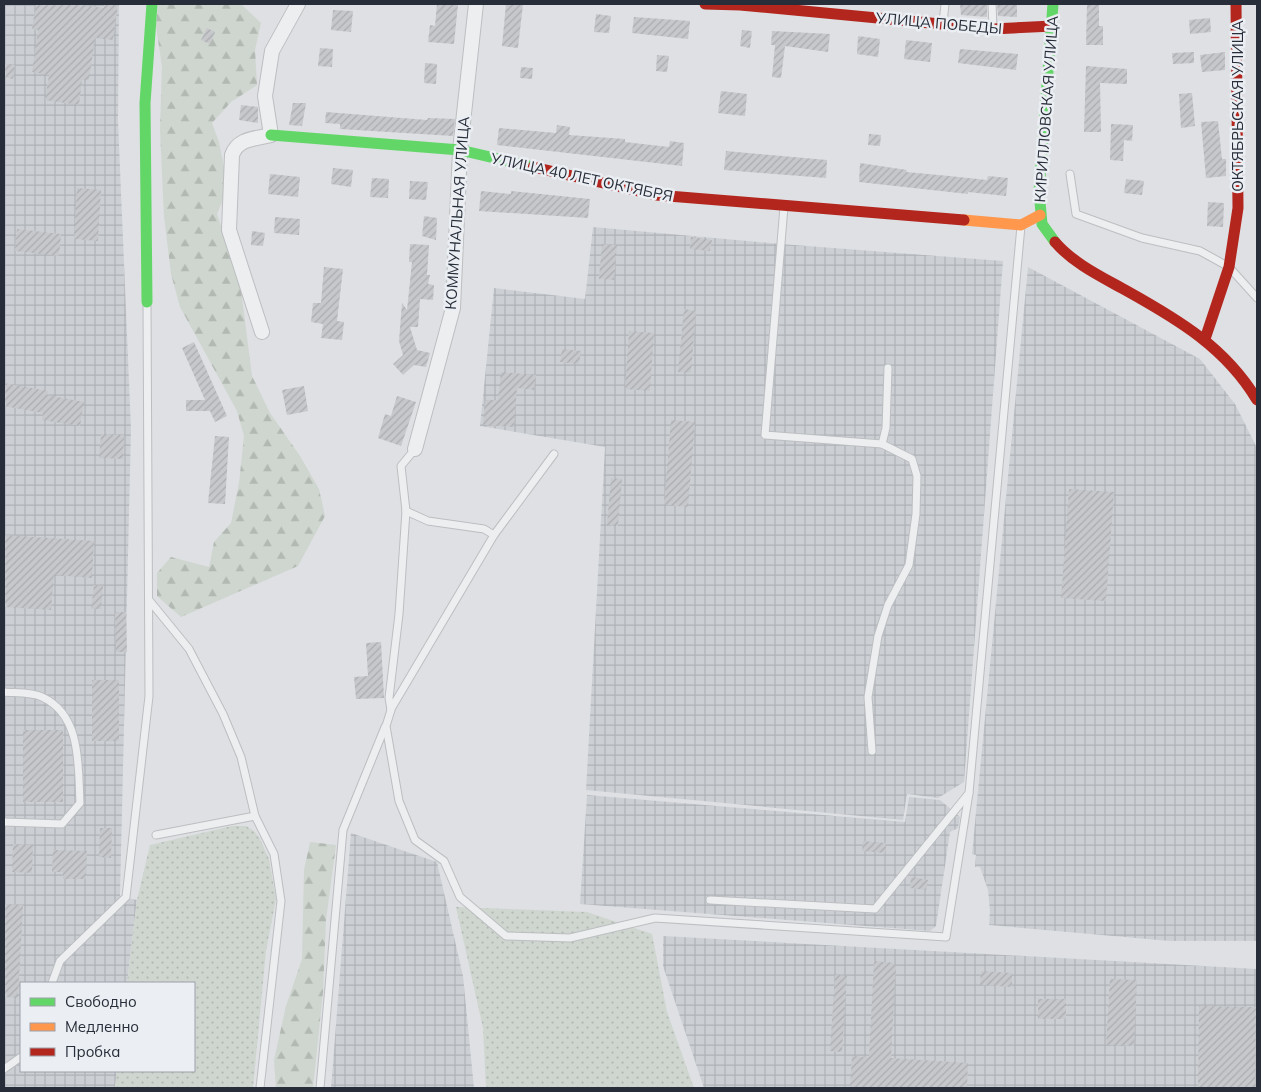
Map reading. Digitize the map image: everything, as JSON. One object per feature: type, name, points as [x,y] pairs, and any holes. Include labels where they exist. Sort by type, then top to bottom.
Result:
[{"type":"street","points":[[146,302],[145,104],[152,4]]},
{"type":"street","points":[[262,332],[229,230],[230,182],[235,147],[243,141],[271,134],[265,96],[272,51],[298,4]]},
{"type":"street","name":"КОММУНАЛЬНАЯ УЛИЦА","points":[[415,449],[453,308],[460,150],[476,4]]},
{"type":"street","name":"УЛИЦА ПОБЕДЫ","points":[[705,4],[740,4],[993,29],[1054,26]]},
{"type":"street","name":"КИРИЛЛОВСКАЯ УЛИЦА","points":[[1040,215],[1041,172],[1054,26],[1053,4]]},
{"type":"street","name":"ОКТЯБРЬСКАЯ УЛИЦА","points":[[1205,339],[1229,267],[1238,208],[1236,4]]},
{"type":"street","name":"УЛИЦА 40 ЛЕТ ОКТЯБРЯ","points":[[271,134],[460,150],[656,195],[1021,226]]},
{"type":"street","points":[[1021,226],[1040,215],[1043,226],[1049,236],[1083,268],[1152,305],[1205,339],[1237,370],[1257,400]]},
{"type":"lane","points":[[943,24],[946,4]]},
{"type":"lane","points":[[992,4],[993,29]]},
{"type":"lane","points":[[1070,174],[1076,214],[1142,238],[1200,251],[1229,267],[1257,298]]},
{"type":"lane","points":[[784,207],[764,435],[882,444],[912,459],[917,476],[916,514],[909,565],[888,605],[878,636],[868,697],[872,752]]},
{"type":"lane","points":[[386,726],[399,802],[415,840],[444,861],[460,896],[506,936],[570,938],[655,918],[946,937],[969,793],[1021,226]]},
{"type":"lane","points":[[52,982],[60,961],[126,897],[149,696],[146,302]]},
{"type":"lane","points":[[882,444],[886,428],[888,368]]},
{"type":"lane","points":[[391,710],[389,698],[399,614],[406,511],[401,466],[415,449]]},
{"type":"lane","points":[[320,1088],[343,830],[391,710],[494,535],[554,454]]},
{"type":"lane","points":[[406,511],[428,521],[484,529],[494,535]]},
{"type":"lane","points":[[149,600],[189,649],[223,714],[241,757],[255,816],[274,854],[281,901],[260,1088]]},
{"type":"lane","points":[[4,692],[40,696],[59,707],[76,742],[80,803],[62,824],[4,822]]},
{"type":"lane","points":[[710,900],[875,909],[969,793]]},
{"type":"lane","points":[[156,835],[255,816]]},
{"type":"lane","points":[[4,1069],[20,1058]]},
{"type":"shaded area","points":[[4,4],[119,4],[118,121],[131,429],[120,896],[137,900],[127,982],[20,982],[20,1072],[117,1072],[115,1088],[4,1088]]},
{"type":"shaded area","points":[[593,227],[1003,261],[964,782],[938,798],[907,794],[903,820],[586,790],[605,447],[480,426],[494,288],[585,299]]},
{"type":"shaded area","points":[[1028,267],[1200,359],[1235,404],[1257,448],[1257,941],[1170,941],[989,925],[988,890],[980,867],[975,867],[976,855],[972,854]]},
{"type":"shaded area","points":[[587,795],[905,822],[909,797],[940,800],[960,817],[958,828],[950,832],[936,926],[930,931],[580,904]]},
{"type":"shaded area","points":[[351,833],[437,862],[463,976],[474,1088],[331,1088]]},
{"type":"shaded area","points":[[663,936],[1257,969],[1257,1088],[704,1088],[663,966]]},
{"type":"green space","points":[[158,4],[241,4],[261,23],[255,50],[257,85],[231,102],[212,123],[219,142],[228,188],[217,214],[240,282],[252,376],[270,413],[300,456],[319,489],[325,516],[298,566],[181,617],[157,596],[157,573],[171,557],[209,567],[214,542],[231,523],[239,483],[244,436],[237,411],[180,307],[171,274],[164,216],[160,130],[162,67],[156,26]]},
{"type":"green space","points":[[232,826],[246,826],[254,831],[260,839],[269,859],[276,899],[266,951],[253,1088],[115,1088],[117,1072],[195,1072],[195,982],[127,982],[137,900],[150,845]]},
{"type":"green space","points":[[310,842],[336,845],[326,920],[323,992],[313,1088],[276,1088],[274,1060],[286,1006],[302,959],[304,870]]},
{"type":"green space","points":[[456,907],[587,912],[652,934],[667,1012],[694,1088],[486,1088],[483,1028]]},
{"type":"building","points":[[36,4],[75,4],[104,8],[104,4],[118,4],[113,40],[95,38],[89,80],[82,80],[79,105],[45,100],[49,75],[32,72],[38,30],[32,29]]},
{"type":"building","points":[[437,4],[458,4],[454,44],[428,42],[430,25],[435,26]]},
{"type":"building","points":[[506,4],[523,4],[518,48],[502,46]]},
{"type":"building","points":[[960,4],[987,4],[987,17],[961,15]]},
{"type":"building","points":[[997,4],[1017,4],[1017,17],[998,16]]},
{"type":"building","points":[[1087,4],[1099,4],[1099,26],[1103,26],[1103,45],[1086,45]]},
{"type":"building","points":[[333,10],[353,11],[351,32],[331,30]]},
{"type":"building","points":[[596,14],[611,16],[609,33],[594,32]]},
{"type":"building","points":[[634,17],[690,21],[688,39],[632,33]]},
{"type":"building","points":[[1210,18],[1211,32],[1190,34],[1189,20]]},
{"type":"building","points":[[207,28],[215,32],[210,44],[201,40]]},
{"type":"building","points":[[742,30],[752,31],[750,48],[740,46]]},
{"type":"building","points":[[772,31],[830,34],[828,52],[785,46],[781,78],[772,77],[775,45],[771,45]]},
{"type":"building","points":[[858,36],[880,39],[878,57],[857,54]]},
{"type":"building","points":[[906,40],[932,43],[930,62],[904,59]]},
{"type":"building","points":[[320,48],[333,49],[332,67],[318,66]]},
{"type":"building","points":[[960,49],[1018,54],[1016,70],[958,63]]},
{"type":"building","points":[[1194,52],[1194,63],[1173,64],[1172,53]]},
{"type":"building","points":[[1225,52],[1225,70],[1202,72],[1200,55]]},
{"type":"building","points":[[657,55],[669,56],[667,72],[656,71]]},
{"type":"building","points":[[4,63],[15,65],[13,79],[4,77]]},
{"type":"building","points":[[425,63],[437,64],[436,84],[424,83]]},
{"type":"building","points":[[1086,66],[1127,69],[1127,84],[1100,83],[1101,132],[1084,132]]},
{"type":"building","points":[[521,67],[533,68],[532,79],[520,78]]},
{"type":"building","points":[[721,91],[747,94],[745,116],[718,113]]},
{"type":"building","points":[[1192,93],[1195,126],[1181,128],[1179,94]]},
{"type":"building","points":[[293,103],[306,103],[302,126],[289,125]]},
{"type":"building","points":[[241,105],[258,107],[258,123],[239,120]]},
{"type":"building","points":[[326,112],[427,120],[428,118],[455,119],[453,136],[340,129],[340,124],[325,123]]},
{"type":"building","points":[[1218,121],[1222,159],[1226,159],[1226,176],[1206,178],[1201,122]]},
{"type":"building","points":[[1111,124],[1133,125],[1132,141],[1124,140],[1123,161],[1110,160]]},
{"type":"building","points":[[557,125],[570,127],[569,135],[625,139],[625,142],[669,147],[670,141],[684,143],[682,166],[497,145],[499,128],[556,133]]},
{"type":"building","points":[[869,134],[881,135],[880,146],[868,145]]},
{"type":"building","points":[[726,151],[827,160],[826,178],[724,170]]},
{"type":"building","points":[[860,163],[907,170],[906,172],[987,180],[988,176],[1008,178],[1006,196],[968,192],[968,194],[859,182]]},
{"type":"building","points":[[333,168],[353,170],[351,187],[331,184]]},
{"type":"building","points":[[270,174],[300,177],[298,197],[268,194]]},
{"type":"building","points":[[372,178],[389,179],[388,198],[370,197]]},
{"type":"building","points":[[1126,179],[1144,181],[1142,195],[1124,193]]},
{"type":"building","points":[[410,181],[428,182],[426,200],[409,199]]},
{"type":"building","points":[[77,188],[101,190],[98,241],[74,239]]},
{"type":"building","points":[[481,191],[511,194],[511,191],[590,199],[588,218],[479,211]]},
{"type":"building","points":[[1208,202],[1224,203],[1223,227],[1207,226]]},
{"type":"building","points":[[424,216],[437,218],[436,240],[422,236]]},
{"type":"building","points":[[275,217],[300,219],[299,235],[274,233]]},
{"type":"building","points":[[17,229],[61,234],[59,256],[15,251]]},
{"type":"building","points":[[252,231],[265,233],[263,246],[251,245]]},
{"type":"building","points":[[691,237],[712,240],[710,251],[690,249]]},
{"type":"building","points":[[410,244],[429,245],[427,275],[430,275],[428,284],[434,285],[433,300],[420,299],[418,327],[410,327],[417,350],[430,353],[426,367],[414,365],[403,375],[393,364],[403,355],[399,341],[402,303],[407,310],[412,262],[409,262]]},
{"type":"building","points":[[602,244],[617,245],[614,280],[599,279]]},
{"type":"building","points":[[324,267],[343,269],[337,321],[344,322],[342,340],[321,338],[323,324],[311,322],[313,303],[321,303]]},
{"type":"building","points":[[684,309],[696,311],[691,373],[678,372]]},
{"type":"building","points":[[629,331],[654,333],[650,391],[625,389]]},
{"type":"building","points":[[194,342],[227,416],[215,422],[210,411],[186,411],[186,400],[205,400],[182,348]]},
{"type":"building","points":[[562,349],[581,351],[579,364],[560,362]]},
{"type":"building","points":[[501,372],[536,375],[534,390],[517,388],[514,427],[483,425],[485,400],[498,400]]},
{"type":"building","points":[[4,383],[48,391],[47,395],[84,402],[80,426],[42,420],[43,413],[4,406]]},
{"type":"building","points":[[304,386],[308,411],[287,415],[282,390]]},
{"type":"building","points":[[397,396],[416,402],[401,446],[378,438],[385,414],[391,416]]},
{"type":"building","points":[[671,420],[695,422],[688,507],[664,505]]},
{"type":"building","points":[[101,434],[124,435],[123,459],[99,458]]},
{"type":"building","points":[[215,436],[229,437],[225,504],[208,503]]},
{"type":"building","points":[[611,478],[622,479],[618,526],[607,525]]},
{"type":"building","points":[[1069,489],[1114,492],[1106,601],[1061,598]]},
{"type":"building","points":[[4,535],[94,541],[92,578],[54,575],[51,610],[4,607]]},
{"type":"building","points":[[94,585],[103,586],[101,609],[91,609]]},
{"type":"building","points":[[115,612],[126,612],[127,652],[116,652]]},
{"type":"building","points":[[381,642],[384,698],[356,699],[354,677],[368,676],[366,643]]},
{"type":"building","points":[[92,680],[119,680],[119,741],[92,741]]},
{"type":"building","points":[[23,730],[63,730],[63,802],[23,802]]},
{"type":"building","points":[[100,828],[112,828],[111,858],[99,857]]},
{"type":"building","points":[[863,841],[886,843],[885,853],[862,851]]},
{"type":"building","points":[[13,844],[33,845],[32,873],[12,872]]},
{"type":"building","points":[[53,850],[87,851],[86,879],[63,879],[63,872],[52,872]]},
{"type":"building","points":[[911,877],[928,880],[926,890],[910,888]]},
{"type":"building","points":[[4,904],[23,905],[18,998],[4,997]]},
{"type":"building","points":[[874,961],[896,963],[891,1058],[968,1063],[967,1088],[850,1088],[852,1056],[869,1057]]},
{"type":"building","points":[[981,971],[1012,973],[1012,987],[980,985]]},
{"type":"building","points":[[835,975],[847,976],[842,1052],[830,1051]]},
{"type":"building","points":[[1110,979],[1137,980],[1134,1046],[1106,1045]]},
{"type":"building","points":[[1038,999],[1066,999],[1066,1019],[1038,1019]]},
{"type":"building","points":[[1199,1006],[1256,1007],[1255,1088],[1198,1088]]},
{"type":"traffic: fast","points":[[147,302],[145,103],[152,4]]},
{"type":"traffic: fast","points":[[1053,4],[1039,191],[1042,224],[1055,242]]},
{"type":"traffic: fast","points":[[271,135],[460,150],[533,167]]},
{"type":"traffic: slow","points":[[964,220],[1021,225],[1040,215]]},
{"type":"traffic: jam","points":[[705,4],[740,5],[993,29],[1053,26]]},
{"type":"traffic: jam","points":[[1205,339],[1229,267],[1238,208],[1236,4]]},
{"type":"traffic: jam","points":[[533,167],[656,195],[964,220]]},
{"type":"traffic: jam","points":[[1055,242],[1071,257],[1098,275],[1165,313],[1200,337],[1231,365],[1257,400]]}]
